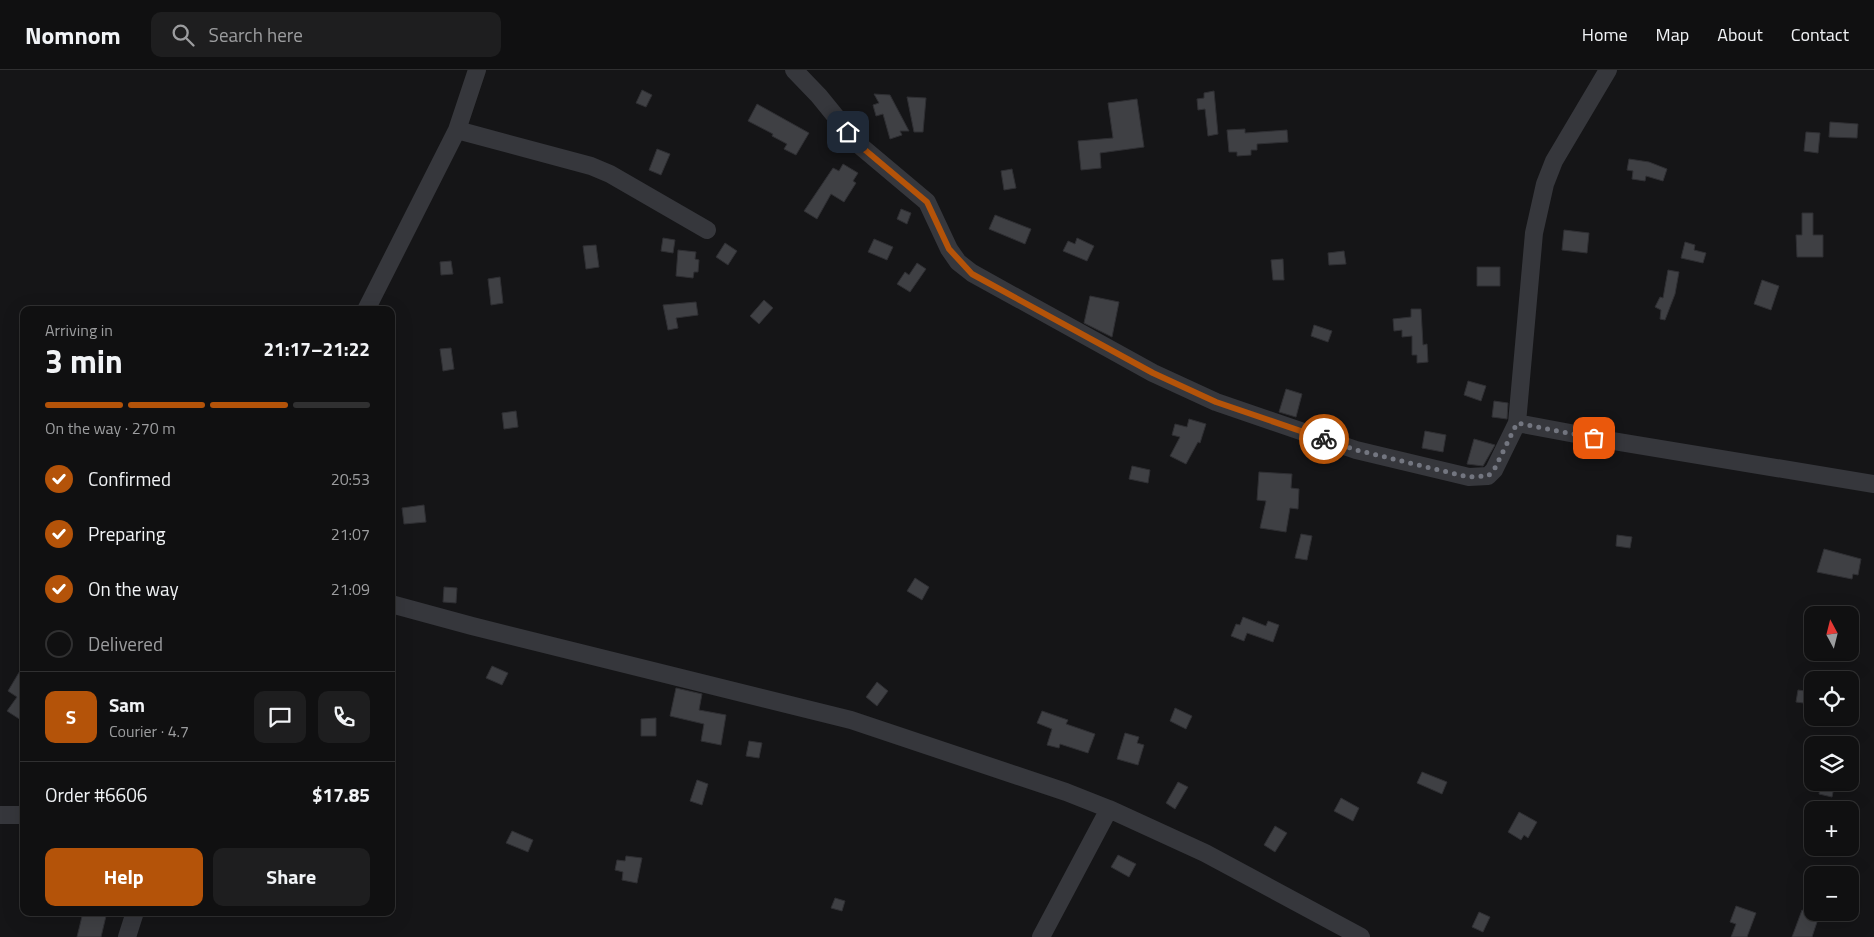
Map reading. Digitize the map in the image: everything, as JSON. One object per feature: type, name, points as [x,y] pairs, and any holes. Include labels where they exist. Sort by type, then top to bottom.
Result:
[{"type":"street","points":[[368,306],[457,130],[477,70]]},
{"type":"street","points":[[794,70],[819,96],[858,144],[927,202],[949,249],[972,274],[1153,373],[1216,402],[1356,450],[1468,477],[1488,476],[1494,470],[1517,423],[1534,233],[1545,184],[1554,161],[1608,70]]},
{"type":"street","points":[[457,130],[592,166],[610,174],[707,230]]},
{"type":"street","points":[[1517,423],[1613,441],[1874,484]]},
{"type":"street","points":[[395,605],[851,720],[1066,792],[1109,809],[1205,853],[1361,937]]},
{"type":"street","points":[[1041,937],[1109,809]]},
{"type":"street","points":[[0,815],[20,815]]},
{"type":"street","points":[[127,937],[134,916]]},
{"type":"building","points":[[642,90],[652,95],[646,107],[636,103]]},
{"type":"building","points":[[1214,91],[1218,134],[1208,136],[1205,109],[1198,110],[1197,99],[1204,98],[1204,93]]},
{"type":"building","points":[[874,94],[890,95],[909,131],[900,131],[902,135],[890,139],[883,114],[876,116],[873,105],[879,103]]},
{"type":"building","points":[[907,97],[926,98],[923,132],[914,132]]},
{"type":"building","points":[[1137,99],[1144,147],[1100,153],[1101,168],[1081,170],[1078,141],[1113,138],[1108,103]]},
{"type":"building","points":[[757,104],[809,133],[796,155],[784,149],[787,144],[772,136],[773,134],[748,121]]},
{"type":"building","points":[[1830,122],[1858,124],[1857,138],[1829,137]]},
{"type":"building","points":[[1245,129],[1245,133],[1287,130],[1288,142],[1257,144],[1257,150],[1251,150],[1251,155],[1237,156],[1237,152],[1229,152],[1227,130]]},
{"type":"building","points":[[1806,132],[1820,133],[1818,153],[1804,151]]},
{"type":"building","points":[[657,149],[670,154],[661,175],[649,170]]},
{"type":"building","points":[[1629,159],[1649,162],[1667,169],[1663,181],[1646,176],[1645,181],[1632,179],[1633,171],[1627,170]]},
{"type":"building","points":[[843,164],[858,173],[853,181],[856,183],[844,202],[831,194],[817,219],[804,211],[833,168],[839,171]]},
{"type":"building","points":[[1012,169],[1016,188],[1004,190],[1001,171]]},
{"type":"building","points":[[901,209],[911,213],[907,224],[897,219]]},
{"type":"building","points":[[1802,213],[1813,213],[1813,235],[1823,235],[1823,257],[1797,257],[1796,235],[1802,235]]},
{"type":"building","points":[[995,215],[1031,229],[1025,244],[989,229]]},
{"type":"building","points":[[1564,230],[1589,233],[1587,253],[1562,250]]},
{"type":"building","points":[[663,238],[675,240],[673,253],[661,251]]},
{"type":"building","points":[[1077,238],[1094,246],[1087,261],[1063,251],[1068,241],[1075,244]]},
{"type":"building","points":[[874,239],[893,247],[887,260],[868,252]]},
{"type":"building","points":[[1685,242],[1695,245],[1694,250],[1706,253],[1703,263],[1681,258]]},
{"type":"building","points":[[725,243],[737,251],[728,265],[716,257]]},
{"type":"building","points":[[596,245],[599,267],[586,269],[583,246]]},
{"type":"building","points":[[678,250],[696,252],[695,259],[699,260],[698,272],[694,272],[693,278],[676,276]]},
{"type":"building","points":[[1344,251],[1346,264],[1329,265],[1328,253]]},
{"type":"building","points":[[1283,259],[1284,280],[1273,280],[1271,260]]},
{"type":"building","points":[[451,261],[453,274],[441,275],[440,262]]},
{"type":"building","points":[[917,263],[926,269],[910,292],[897,284],[905,272],[909,275]]},
{"type":"building","points":[[1477,267],[1500,267],[1500,286],[1477,286]]},
{"type":"building","points":[[1668,270],[1679,272],[1675,294],[1665,320],[1660,319],[1661,310],[1655,307],[1660,297],[1663,298]]},
{"type":"building","points":[[500,277],[503,303],[491,305],[488,279]]},
{"type":"building","points":[[1762,280],[1779,286],[1771,310],[1754,304]]},
{"type":"building","points":[[1090,296],[1119,302],[1112,337],[1084,323]]},
{"type":"building","points":[[764,300],[773,308],[759,324],[750,316]]},
{"type":"building","points":[[696,302],[698,315],[676,318],[678,328],[668,330],[663,305]]},
{"type":"building","points":[[1411,309],[1421,309],[1423,345],[1427,344],[1428,362],[1417,363],[1417,355],[1412,355],[1412,336],[1402,337],[1402,330],[1394,331],[1393,319],[1411,317]]},
{"type":"building","points":[[1314,325],[1332,331],[1328,342],[1311,336]]},
{"type":"building","points":[[451,348],[454,369],[443,371],[440,349]]},
{"type":"building","points":[[1468,381],[1486,386],[1481,401],[1464,395]]},
{"type":"building","points":[[1286,389],[1302,394],[1296,417],[1279,412]]},
{"type":"building","points":[[1494,401],[1508,403],[1507,419],[1492,417]]},
{"type":"building","points":[[516,411],[518,427],[504,429],[502,413]]},
{"type":"building","points":[[1189,419],[1206,424],[1200,443],[1198,442],[1186,464],[1170,456],[1180,437],[1172,435],[1175,424],[1187,427]]},
{"type":"building","points":[[1425,431],[1446,435],[1443,452],[1422,448]]},
{"type":"building","points":[[1474,439],[1495,445],[1483,466],[1467,464]]},
{"type":"building","points":[[1132,466],[1150,470],[1148,483],[1129,479]]},
{"type":"building","points":[[1259,472],[1292,474],[1291,488],[1299,489],[1298,509],[1290,508],[1286,532],[1260,528],[1266,501],[1257,500]]},
{"type":"building","points":[[424,505],[426,522],[404,524],[402,508]]},
{"type":"building","points":[[1301,534],[1312,536],[1307,560],[1295,558]]},
{"type":"building","points":[[1617,535],[1632,537],[1630,548],[1616,546]]},
{"type":"building","points":[[1824,549],[1861,559],[1858,575],[1853,574],[1852,579],[1817,572]]},
{"type":"building","points":[[915,578],[929,587],[922,600],[907,591]]},
{"type":"building","points":[[444,587],[457,588],[456,603],[443,602]]},
{"type":"building","points":[[1243,617],[1266,626],[1268,621],[1279,625],[1273,642],[1247,633],[1244,641],[1231,636],[1236,624],[1240,625]]},
{"type":"building","points":[[492,666],[508,673],[502,685],[486,678]]},
{"type":"building","points":[[20,671],[20,719],[7,711],[17,697],[8,691]]},
{"type":"building","points":[[877,682],[888,691],[877,706],[866,697]]},
{"type":"building","points":[[676,688],[702,694],[699,710],[726,715],[721,745],[701,741],[704,724],[670,716]]},
{"type":"building","points":[[1798,690],[1804,691],[1804,703],[1796,702]]},
{"type":"building","points":[[1175,708],[1192,716],[1186,729],[1170,721]]},
{"type":"building","points":[[1042,711],[1068,720],[1066,724],[1095,734],[1088,753],[1060,744],[1059,748],[1047,745],[1052,729],[1037,723]]},
{"type":"building","points":[[656,718],[656,736],[641,736],[641,719]]},
{"type":"building","points":[[1125,733],[1139,737],[1137,743],[1144,745],[1138,765],[1117,759]]},
{"type":"building","points":[[749,741],[762,743],[759,758],[746,756]]},
{"type":"building","points":[[1422,772],[1447,782],[1442,794],[1417,783]]},
{"type":"building","points":[[697,780],[708,784],[702,805],[690,801]]},
{"type":"building","points":[[1178,782],[1188,787],[1175,809],[1166,803]]},
{"type":"building","points":[[1820,791],[1833,791],[1832,797],[1819,794]]},
{"type":"building","points":[[1341,798],[1359,808],[1353,821],[1334,811]]},
{"type":"building","points":[[1519,812],[1537,822],[1528,838],[1524,835],[1521,840],[1508,832]]},
{"type":"building","points":[[1275,826],[1287,833],[1275,852],[1264,845]]},
{"type":"building","points":[[512,831],[533,840],[528,852],[506,843]]},
{"type":"building","points":[[1118,855],[1136,864],[1129,877],[1111,867]]},
{"type":"building","points":[[626,856],[642,858],[637,883],[622,880],[623,872],[615,870],[617,860],[625,861]]},
{"type":"building","points":[[835,898],[845,901],[842,911],[831,908]]},
{"type":"building","points":[[1736,906],[1756,913],[1747,937],[1731,937],[1736,924],[1730,922]]},
{"type":"building","points":[[1802,910],[1804,911],[1804,921],[1817,921],[1812,937],[1792,937]]},
{"type":"building","points":[[1479,912],[1490,917],[1483,932],[1472,927]]},
{"type":"building","points":[[82,916],[106,916],[101,937],[77,937]]},
{"type":"way so far","points":[[1324,439],[1356,450],[1456,476],[1480,477],[1488,476],[1494,470],[1517,423],[1594,438]]},
{"type":"route","points":[[848,132],[858,144],[927,202],[933,212],[942,238],[958,262],[972,274],[1153,373],[1216,402],[1324,439]]}]
